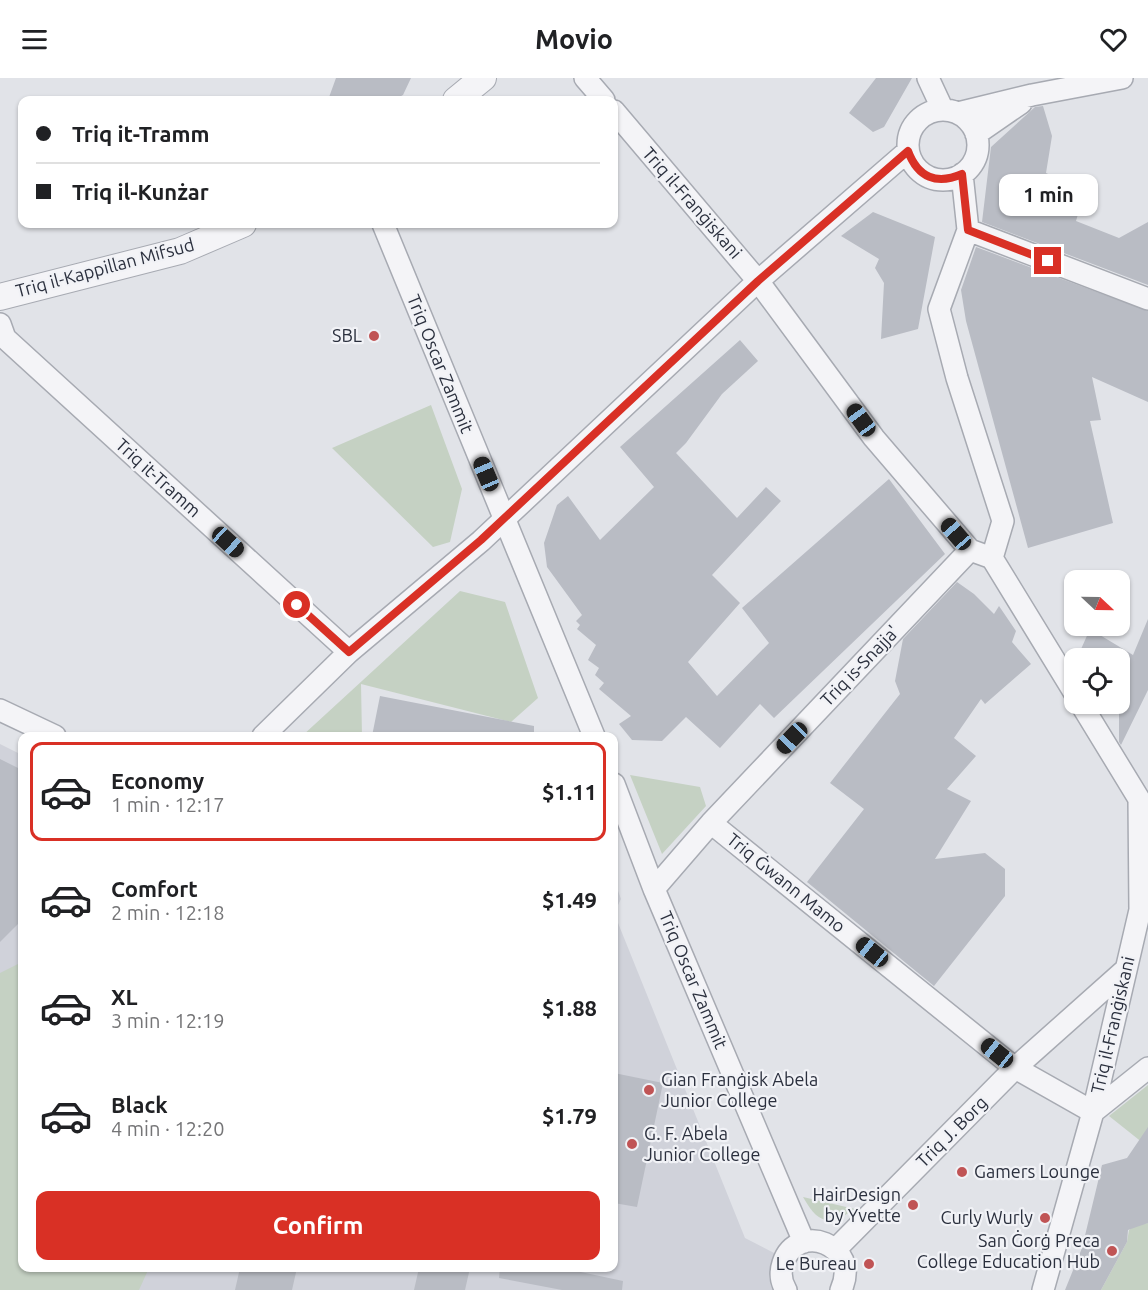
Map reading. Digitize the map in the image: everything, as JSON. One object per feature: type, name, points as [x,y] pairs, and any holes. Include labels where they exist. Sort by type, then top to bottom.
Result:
[{"type":"street","points":[[461,96],[483,78]]},
{"type":"street","points":[[585,78],[601,96]]},
{"type":"street","points":[[928,78],[950,110],[966,118],[976,134],[978,145],[976,156],[962,174],[951,179],[940,180],[919,171],[908,151],[911,129],[926,114],[950,110],[1032,95],[1122,78]]},
{"type":"street","points":[[976,134],[1032,95]]},
{"type":"street","name":"Triq il-Franġiskani","points":[[618,116],[758,281],[874,438],[970,549],[992,558]]},
{"type":"street","points":[[267,732],[349,652],[481,540],[758,281],[908,151]]},
{"type":"street","points":[[962,174],[968,230],[939,309],[957,378],[1003,521],[992,558],[1064,676]]},
{"type":"street","name":"Triq il-Kappillan Mifsud","points":[[0,297],[180,251],[234,228]]},
{"type":"street","name":"Triq Oscar Zammit","points":[[385,228],[592,732]]},
{"type":"street","points":[[968,230],[1148,299]]},
{"type":"street","name":"Triq it-Tramm","points":[[0,324],[5,338],[349,652]]},
{"type":"street","name":"Triq is-Snajja'","points":[[654,888],[711,823],[970,549]]},
{"type":"street","points":[[0,710],[47,732]]},
{"type":"street","name":"Triq il-Franġiskani","points":[[1043,1290],[1093,1112],[1140,910],[1139,799],[1087,714]]},
{"type":"street","name":"Triq Oscar Zammit","points":[[618,794],[654,888],[804,1242]]},
{"type":"street","name":"Triq Ġwann Mamo","points":[[711,823],[1015,1068],[1093,1112]]},
{"type":"street","name":"Triq J. Borg","points":[[836,1249],[1015,1068],[1125,970]]},
{"type":"street","points":[[1093,1112],[1148,1068]]},
{"type":"street","points":[[786,1290],[781,1275],[786,1255],[794,1247],[815,1240],[836,1249],[843,1258],[846,1269],[841,1290]]},
{"type":"shaded area","name":"Gian Franġisk Abela Junior College","points":[[0,744],[18,753],[18,1272],[618,1272],[618,923],[745,1238],[776,1254],[776,1290],[0,1290]]},
{"type":"green space","points":[[431,405],[462,489],[450,542],[433,547],[332,448]]},
{"type":"green space","points":[[460,591],[505,602],[538,698],[511,722],[361,684],[362,732],[306,732]]},
{"type":"green space","points":[[630,775],[700,787],[706,806],[662,854]]},
{"type":"green space","points":[[18,964],[18,1272],[147,1272],[139,1290],[0,1290],[0,973]]},
{"type":"green space","points":[[1148,1085],[1148,1147],[1109,1116]]},
{"type":"green space","points":[[803,1197],[855,1209],[838,1218],[825,1220],[814,1213]]},
{"type":"green space","points":[[1148,1223],[1148,1290],[1101,1290],[1127,1242],[1129,1230],[1135,1225]]},
{"type":"building","points":[[336,78],[411,78],[401,96],[329,96]]},
{"type":"building","points":[[876,78],[912,78],[884,127],[873,132],[849,113]]},
{"type":"building","points":[[1043,106],[1052,136],[1046,173],[1085,191],[1076,221],[1119,238],[1148,222],[1148,285],[982,222],[991,147],[1035,107]]},
{"type":"building","points":[[873,212],[935,237],[918,329],[881,339],[884,283],[875,268],[879,259],[841,236]]},
{"type":"building","points":[[976,247],[1148,311],[1148,402],[1092,377],[1101,420],[1090,421],[1113,523],[1028,548],[966,321],[961,290]]},
{"type":"building","points":[[740,340],[758,361],[722,394],[676,453],[737,518],[766,487],[781,501],[712,575],[740,603],[688,662],[717,696],[769,643],[742,608],[889,479],[945,554],[774,718],[760,704],[720,748],[686,717],[662,741],[632,740],[619,724],[631,716],[599,689],[604,683],[595,675],[599,668],[588,660],[596,645],[577,629],[580,625],[576,621],[582,615],[547,567],[544,543],[557,505],[568,496],[600,540],[654,487],[620,447]]},
{"type":"building","points":[[957,582],[974,594],[994,614],[999,606],[1016,631],[1012,642],[1031,664],[985,704],[981,699],[954,738],[976,756],[947,789],[971,801],[935,859],[985,853],[1005,869],[1005,896],[934,986],[807,882],[864,809],[830,783],[900,694],[895,681],[903,639]]},
{"type":"building","points":[[1148,619],[1148,690],[1121,745],[1119,742],[1119,714],[1130,714],[1130,653],[1133,655]]},
{"type":"building","points":[[1087,636],[1102,636],[1121,648],[1081,648]]},
{"type":"building","points":[[380,696],[534,726],[534,732],[373,732]]},
{"type":"building","points":[[0,759],[18,768],[18,924],[0,942]]},
{"type":"building","name":"G. F. Abela Junior College","points":[[618,1074],[663,1083],[637,1207],[618,1204]]},
{"type":"building","name":"San Ġorġ Preca College Education Hub","points":[[1148,1127],[1148,1223],[1128,1230],[1127,1242],[1101,1290],[1065,1290],[1082,1248],[1102,1165],[1127,1158]]},
{"type":"building","points":[[239,1272],[296,1272],[292,1290],[235,1290]]},
{"type":"building","points":[[418,1272],[469,1272],[465,1290],[414,1290]]},
{"type":"building","points":[[500,1272],[581,1272],[623,1281],[622,1290],[562,1290],[499,1278]]},
{"type":"place","name":"SBL","points":[[374,336]]},
{"type":"place","name":"Gian Franġisk Abela Junior College","points":[[649,1090]]},
{"type":"place","name":"G. F. Abela Junior College","points":[[632,1144]]},
{"type":"place","name":"Gamers Lounge","points":[[962,1172]]},
{"type":"place","name":"HairDesign by Yvette","points":[[913,1205]]},
{"type":"place","name":"Curly Wurly","points":[[1045,1218]]},
{"type":"place","name":"San Ġorġ Preca College Education Hub","points":[[1112,1251]]},
{"type":"place","name":"Le Bureau","points":[[869,1264]]},
{"type":"route","points":[[297,605],[349,652],[481,540],[758,281],[908,151],[919,171],[929,177],[940,180],[951,179],[962,174],[968,230],[1048,261]]}]
